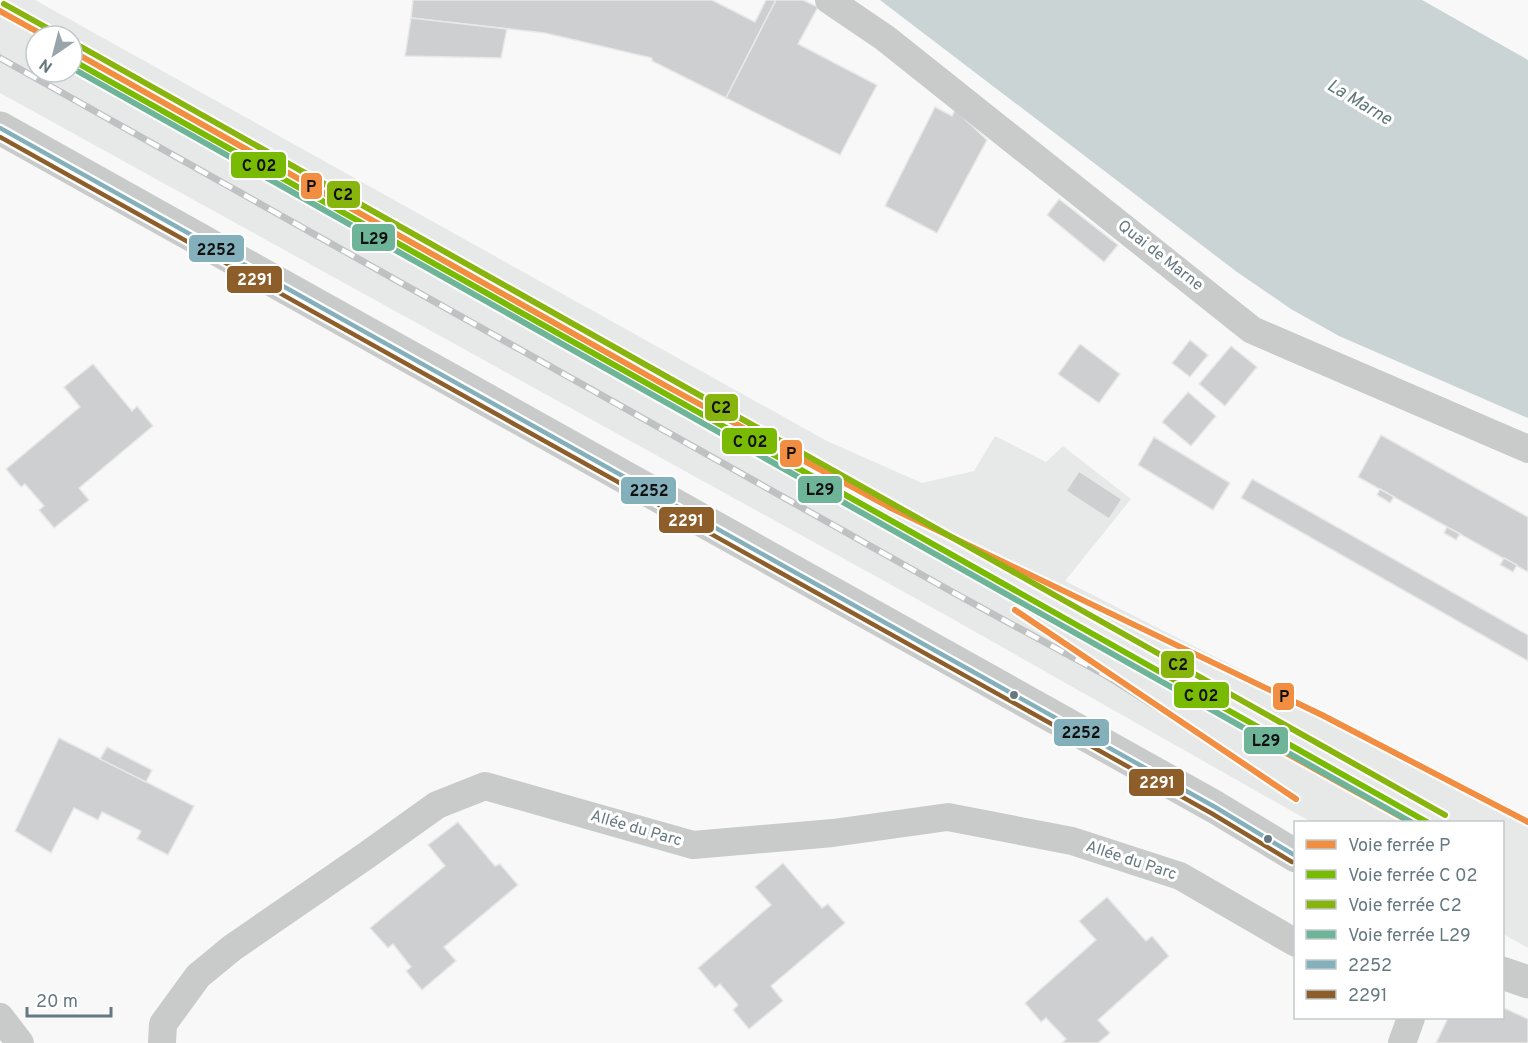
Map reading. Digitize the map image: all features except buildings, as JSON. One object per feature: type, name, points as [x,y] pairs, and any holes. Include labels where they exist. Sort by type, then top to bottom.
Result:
[{"type":"street","name":"Quai de Marne","points":[[830,0],[885,38],[1252,330],[1528,449]]},
{"type":"street","points":[[2,134],[1215,807],[1294,855]]},
{"type":"street","name":"Allée du Parc","points":[[162,1043],[163,1024],[198,976],[232,948],[437,805],[484,786],[693,845],[833,833],[948,817],[1072,841],[1179,876],[1294,942]]},
{"type":"street","points":[[1504,973],[1528,982]]},
{"type":"street","points":[[0,1017],[20,1043]]},
{"type":"street","points":[[1402,1043],[1411,1019]]},
{"type":"shaded area","points":[[0,0],[35,0],[78,24],[24,24],[24,84],[84,84],[84,27],[827,441],[922,483],[974,471],[995,436],[1046,462],[1063,446],[1131,499],[1065,581],[1528,817],[1528,948],[1504,935],[1504,821],[1309,821],[933,608],[0,93]]},
{"type":"water","name":"La Marne","points":[[880,0],[1422,0],[1528,60],[1528,418],[1339,336],[1291,309],[1237,272]]},
{"type":"railway","points":[[0,58],[956,594],[1107,676],[1161,710]]},
{"type":"rail line","name":"C2","points":[[4,4],[40,24]]},
{"type":"rail line","name":"P","points":[[0,11],[24,24]]},
{"type":"rail line","name":"C2","points":[[84,49],[1445,815]]},
{"type":"rail line","name":"P","points":[[84,58],[668,387],[891,508],[1322,715],[1528,822]]},
{"type":"rail line","name":"L29","points":[[84,75],[1409,821]]},
{"type":"rail line","name":"P","points":[[1015,610],[1296,799]]},
{"type":"rail line","name":"P","points":[[1261,739],[1408,821]]},
{"type":"transit line","points":[[84,67],[1425,821]]},
{"type":"transit line","name":"2252","points":[[0,128],[1215,807],[1294,855]]},
{"type":"transit line","name":"2291","points":[[0,137],[1211,813],[1292,862]]}]
